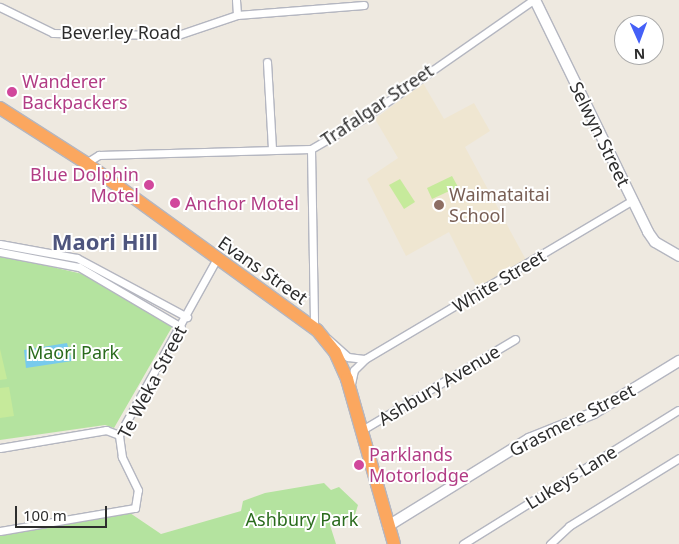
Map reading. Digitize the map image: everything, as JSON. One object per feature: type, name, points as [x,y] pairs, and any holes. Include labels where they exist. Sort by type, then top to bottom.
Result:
[{"type":"highway","name":"Evans Street","points":[[0,108],[86,163],[314,327],[337,356],[350,389],[394,544]]},
{"type":"street","points":[[236,0],[237,15]]},
{"type":"street","name":"Trafalgar Street","points":[[86,163],[99,155],[311,149],[364,118],[534,0]]},
{"type":"street","name":"Selwyn Street","points":[[534,0],[655,242],[679,256]]},
{"type":"street","name":"Beverley Road","points":[[0,7],[53,33],[178,35],[237,15],[364,5]]},
{"type":"street","points":[[267,62],[272,149]]},
{"type":"street","points":[[311,149],[314,327]]},
{"type":"street","name":"White Street","points":[[350,389],[354,370],[365,360],[633,200]]},
{"type":"street","points":[[0,244],[78,258],[186,317]]},
{"type":"street","points":[[0,252],[79,267],[181,327]]},
{"type":"street","name":"Te Weka Street","points":[[0,531],[134,508],[138,490],[122,457],[119,435],[181,327],[217,258]]},
{"type":"street","points":[[323,337],[338,344],[348,357],[365,360]]},
{"type":"street","name":"Ashbury Avenue","points":[[362,430],[515,340]]},
{"type":"street","name":"Grasmere Street","points":[[388,526],[529,439],[594,413],[679,361]]},
{"type":"street","name":"Lukeys Lane","points":[[463,544],[678,410]]},
{"type":"street","points":[[0,448],[106,430],[119,435]]},
{"type":"street","points":[[550,544],[569,526],[679,458]]},
{"type":"shaded area","name":"Waimataitai School","points":[[423,83],[444,119],[474,103],[490,131],[465,147],[526,260],[477,288],[449,232],[406,256],[367,179],[398,158],[375,119]]},
{"type":"green space","points":[[452,176],[458,187],[432,199],[427,188]]},
{"type":"green space","points":[[400,179],[415,202],[404,209],[389,185]]},
{"type":"green space","name":"Maori Park","points":[[0,255],[87,275],[172,327],[114,428],[105,425],[0,440]]},
{"type":"green space","points":[[0,349],[7,379],[0,380]]},
{"type":"green space","points":[[9,387],[14,416],[0,418],[0,388]]},
{"type":"green space","name":"Ashbury Park","points":[[324,483],[331,490],[339,487],[358,505],[354,518],[330,525],[336,544],[0,544],[0,534],[130,513],[161,534],[241,511],[243,501],[265,493]]},
{"type":"water","points":[[67,343],[72,361],[26,368],[24,350]]},
{"type":"place","name":"Wanderer Backpackers","points":[[12,92]]},
{"type":"place","name":"Blue Dolphin Motel","points":[[149,185]]},
{"type":"place","name":"Anchor Motel","points":[[175,203]]},
{"type":"place","name":"Waimataitai School","points":[[439,205]]},
{"type":"place","name":"Parklands Motorlodge","points":[[359,465]]},
{"type":"district","name":"Maori Hill","points":[[105,242]]}]
